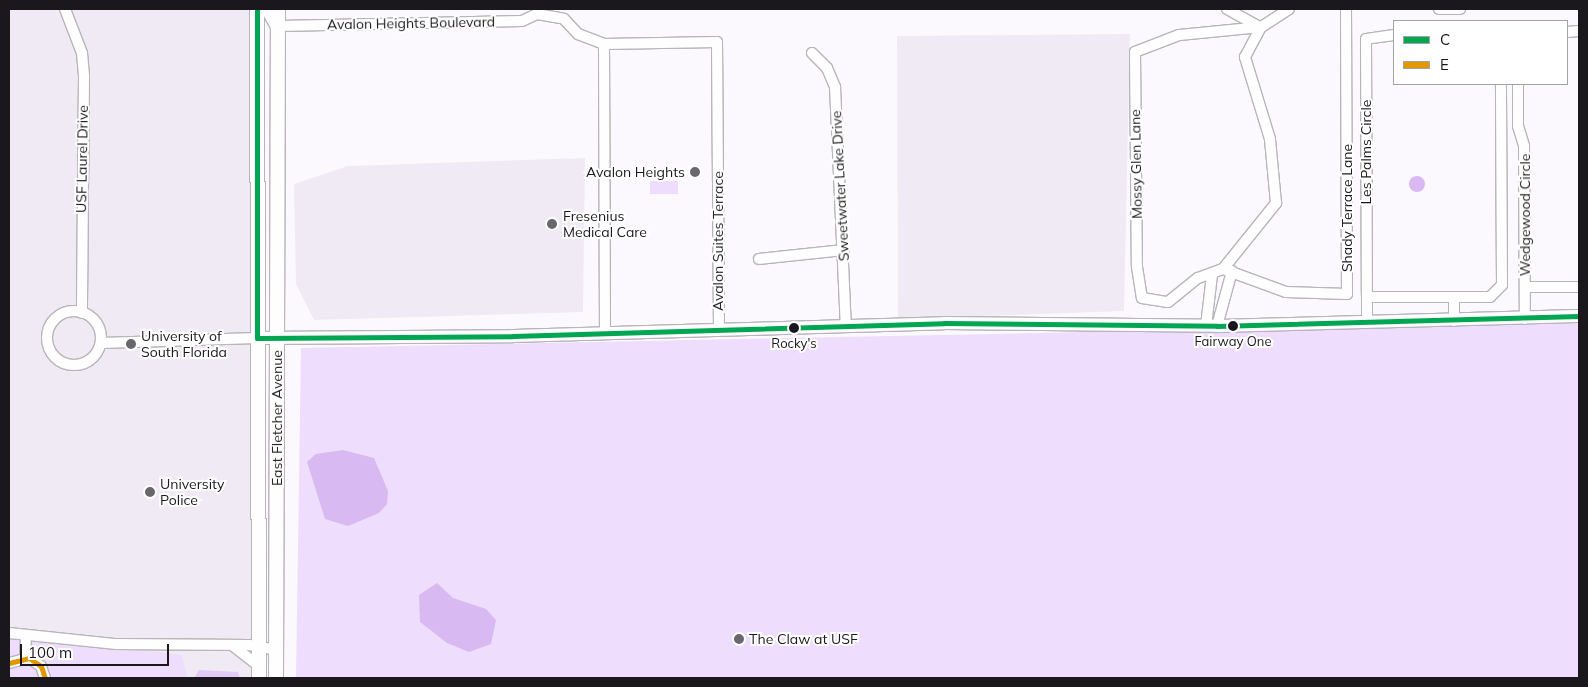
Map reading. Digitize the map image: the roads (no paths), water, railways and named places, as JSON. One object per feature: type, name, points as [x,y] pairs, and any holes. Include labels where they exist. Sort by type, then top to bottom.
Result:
[{"type":"main road","name":"East Fletcher Avenue","points":[[257,9],[257,338],[254,645],[259,672]]},
{"type":"main road","points":[[268,9],[278,26]]},
{"type":"main road","name":"East Fletcher Avenue","points":[[276,678],[278,9]]},
{"type":"street","name":"USF Laurel Drive","points":[[65,9],[82,53],[84,76],[82,313]]},
{"type":"street","points":[[1226,9],[1260,27]]},
{"type":"street","points":[[1211,326],[1231,271],[1276,203],[1270,139],[1245,56],[1260,27],[1289,9]]},
{"type":"street","name":"Shady Terrace Lane","points":[[1231,271],[1286,292],[1347,294],[1346,9]]},
{"type":"street","points":[[1440,9],[1460,9]]},
{"type":"street","name":"Avalon Heights Boulevard","points":[[278,26],[522,21],[537,11],[564,19],[578,34],[604,44]]},
{"type":"street","name":"Mossy Glen Lane","points":[[1231,271],[1198,278],[1168,302],[1142,298],[1136,267],[1135,52],[1178,35],[1260,27]]},
{"type":"street","name":"Les Palms Circle","points":[[1366,323],[1366,39],[1393,35]]},
{"type":"street","name":"Avalon Suites Terrace","points":[[604,44],[718,42],[719,329]]},
{"type":"street","points":[[604,44],[605,333]]},
{"type":"street","name":"Sweetwater Lake Drive","points":[[812,52],[827,68],[835,87],[844,250],[846,327]]},
{"type":"street","points":[[1367,295],[1490,297],[1502,285],[1501,85]]},
{"type":"street","name":"Wedgewood Circle","points":[[1518,85],[1518,126],[1524,146],[1525,319]]},
{"type":"street","points":[[759,259],[844,250]]},
{"type":"street","points":[[1211,326],[1212,275]]},
{"type":"street","name":"Wedgewood Circle","points":[[1525,287],[1579,287]]},
{"type":"street","points":[[1454,297],[1454,321]]},
{"type":"street","points":[[66,313],[82,313],[98,325],[100,343],[93,358],[78,365],[54,356],[48,341],[52,324],[66,313]]},
{"type":"street","points":[[100,343],[257,338],[605,333],[944,323],[1211,326],[1454,321],[1579,316]]},
{"type":"street","points":[[9,634],[116,644],[254,645],[276,650]]},
{"type":"street","points":[[26,635],[26,657]]},
{"type":"street","points":[[232,645],[259,672]]},
{"type":"street","points":[[9,663],[26,657]]},
{"type":"street","points":[[26,657],[41,666],[45,678]]},
{"type":"place","name":"Avalon Heights","points":[[695,172]]},
{"type":"place","name":"Fresenius Medical Care","points":[[552,224]]},
{"type":"place","name":"Fairway One","points":[[1233,326]]},
{"type":"place","name":"Rocky's","points":[[794,328]]},
{"type":"place","name":"University of South Florida","points":[[131,344]]},
{"type":"place","name":"University Police","points":[[150,492]]},
{"type":"place","name":"The Claw at USF","points":[[739,639]]}]
